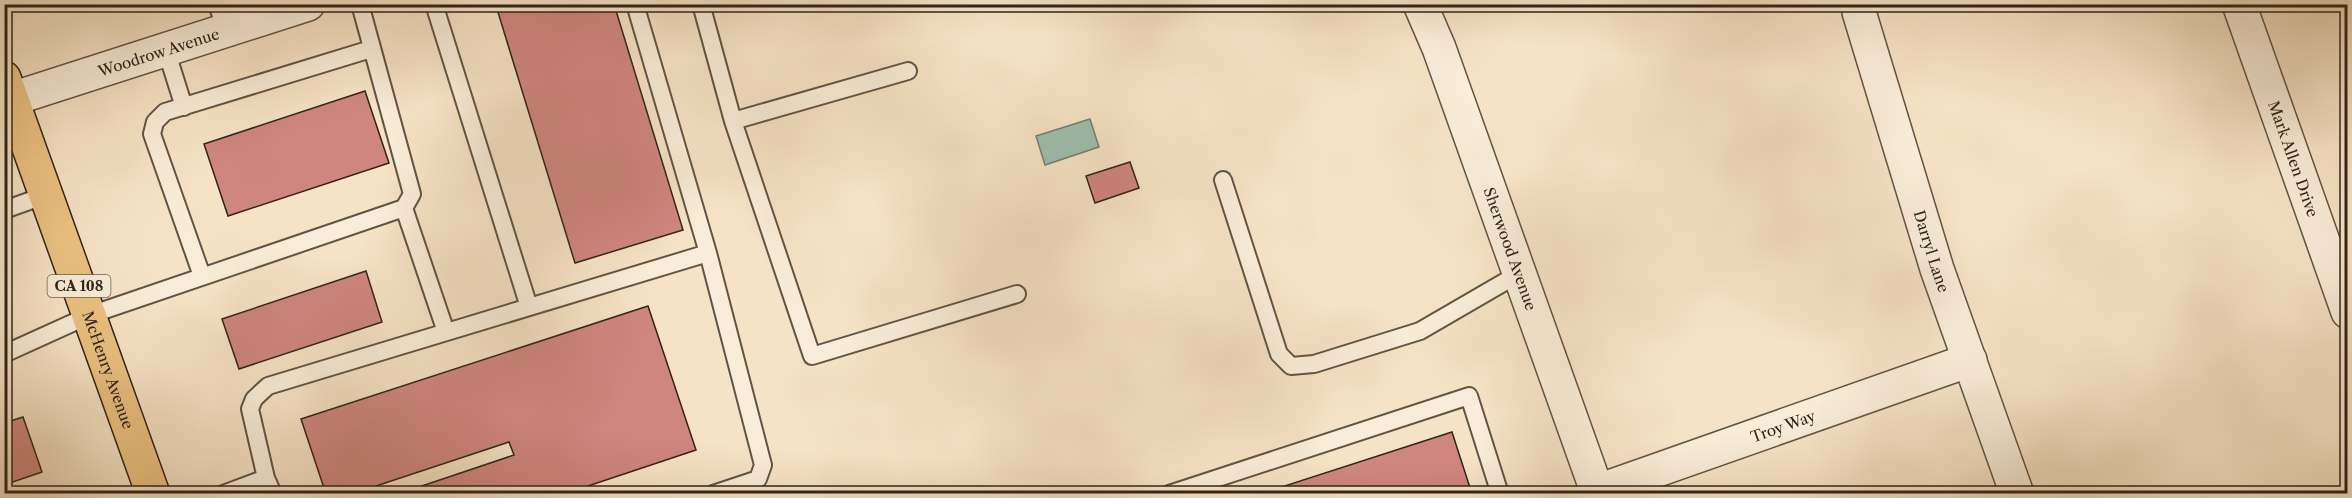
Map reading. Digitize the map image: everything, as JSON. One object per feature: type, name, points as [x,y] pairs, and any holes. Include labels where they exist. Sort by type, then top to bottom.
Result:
[{"type":"main road","name":"McHenry Avenue","points":[[7,93],[90,315],[153,494]]},
{"type":"street","name":"Sherwood Avenue","points":[[1420,4],[1439,48],[1598,492]]},
{"type":"street","name":"Darryl Lane","points":[[1859,4],[1859,12],[1937,269],[2017,494]]},
{"type":"street","name":"Mark Allen Drive","points":[[2239,4],[2348,312]]},
{"type":"street","name":"Woodrow Avenue","points":[[7,93],[166,50],[221,17],[304,5]]},
{"type":"street","name":"Troy Way","points":[[1598,492],[1970,360]]},
{"type":"lane","points":[[4,354],[90,315],[404,208],[412,194],[360,4]]},
{"type":"lane","points":[[434,4],[529,307]]},
{"type":"lane","points":[[635,4],[708,253],[763,465],[758,479],[713,494]]},
{"type":"lane","points":[[701,4],[733,121],[812,356],[1017,294]]},
{"type":"lane","points":[[202,276],[152,134],[155,122],[165,112],[371,49]]},
{"type":"lane","points":[[166,50],[184,107]]},
{"type":"lane","points":[[733,121],[908,71]]},
{"type":"lane","points":[[1223,180],[1279,354],[1291,366],[1314,364],[1419,332],[1520,273]]},
{"type":"lane","points":[[4,210],[46,195]]},
{"type":"lane","points":[[404,208],[446,333]]},
{"type":"lane","points":[[223,494],[270,486],[250,409],[254,399],[268,386],[708,253]]},
{"type":"lane","points":[[1169,494],[1469,396],[1500,494]]},
{"type":"shaded area","points":[[1090,119],[1099,147],[1045,165],[1036,136]]},
{"type":"building","points":[[511,4],[614,4],[683,230],[575,263],[497,9]]},
{"type":"building","points":[[365,91],[389,163],[228,216],[204,144]]},
{"type":"building","points":[[1130,162],[1139,188],[1095,203],[1086,176]]},
{"type":"building","points":[[366,271],[382,322],[239,369],[222,319]]},
{"type":"building","points":[[648,306],[696,450],[564,494],[398,494],[514,455],[509,442],[352,494],[326,494],[301,419]]},
{"type":"building","points":[[23,417],[42,472],[4,485],[4,423]]},
{"type":"building","points":[[1452,432],[1472,494],[1260,494]]}]
